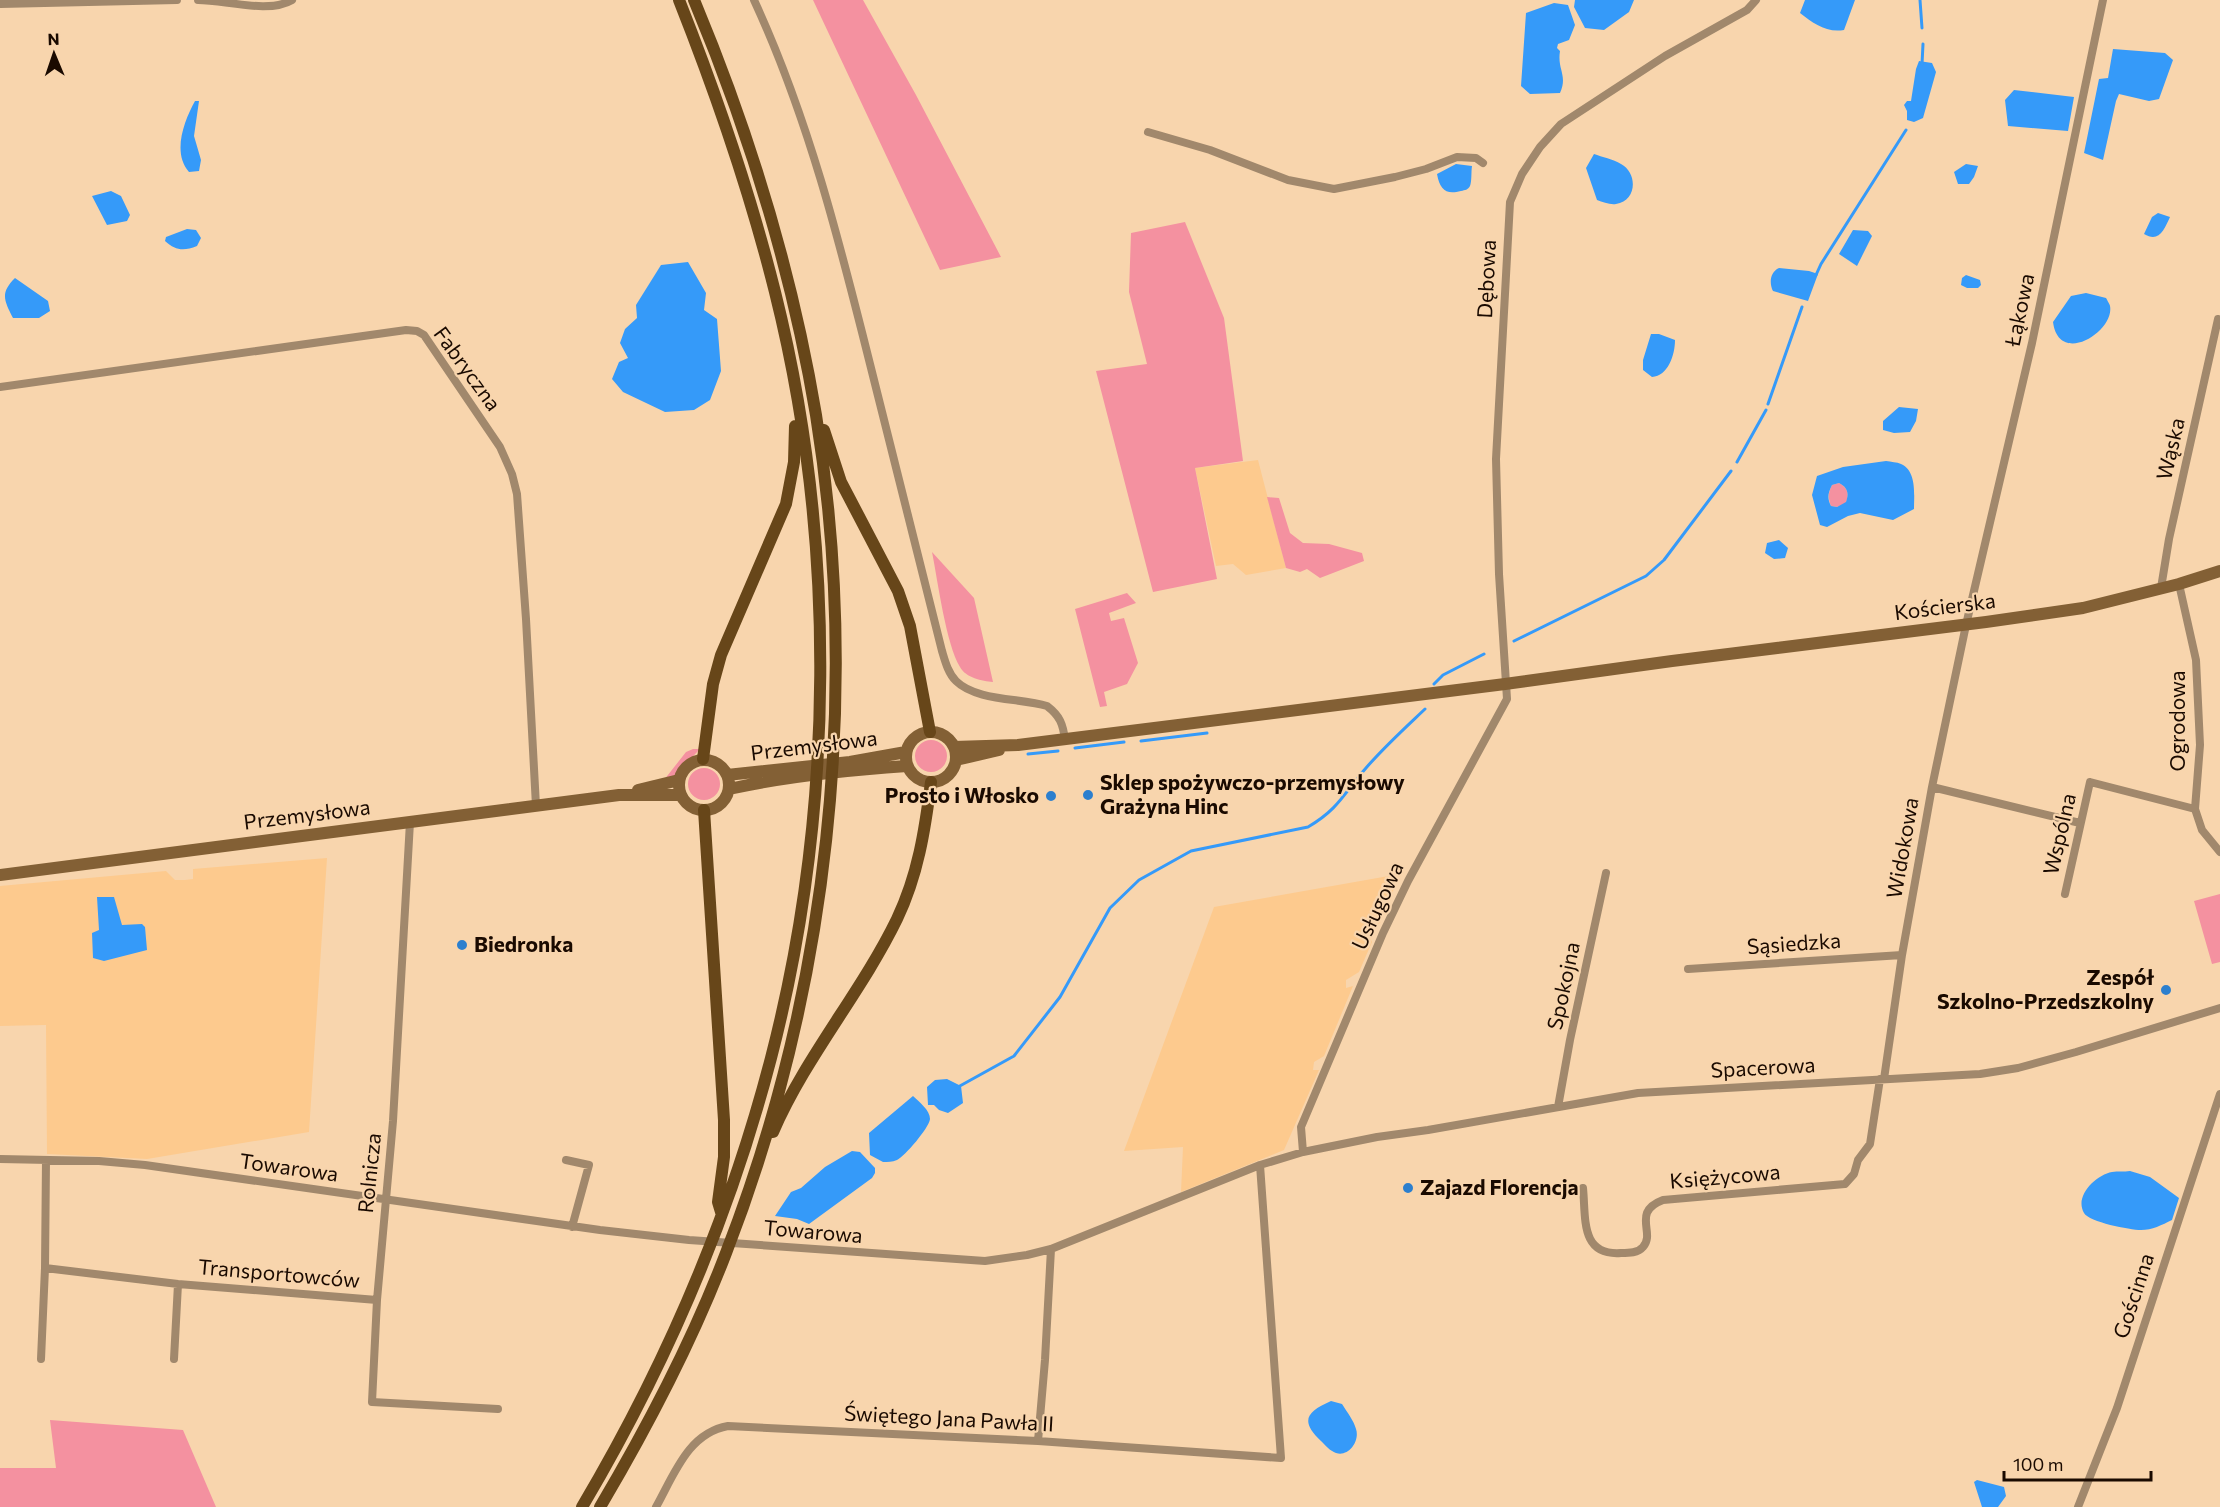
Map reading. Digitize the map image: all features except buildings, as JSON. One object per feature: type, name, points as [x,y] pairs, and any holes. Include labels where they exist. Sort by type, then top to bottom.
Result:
[{"type":"main road","points":[[582,1507],[655,1373],[694,1288],[734,1183],[757,1108],[774,1046],[797,933],[813,808],[819,717],[815,547],[795,388],[776,295],[746,186],[703,61],[679,0]]},
{"type":"main road","points":[[600,1507],[657,1406],[689,1339],[726,1254],[763,1144],[786,1060],[813,935],[823,864],[832,765],[835,670],[830,545],[821,457],[809,381],[785,266],[762,182],[730,89],[694,0]]},
{"type":"main road","points":[[809,381],[841,482],[898,591],[910,626],[930,732]]},
{"type":"main road","points":[[703,759],[713,684],[721,655],[786,504],[794,462],[795,388]]},
{"type":"main road","name":"Kościerska","points":[[1065,740],[1966,625],[2083,608],[2179,584],[2220,571]]},
{"type":"main road","points":[[930,732],[944,735],[954,747],[956,760],[945,778],[931,782],[916,778],[907,766],[908,746],[917,736],[930,732]]},
{"type":"main road","points":[[954,747],[1018,745],[1065,740]]},
{"type":"main road","points":[[956,760],[1018,745]]},
{"type":"main road","name":"Przemysłowa","points":[[729,789],[798,773],[850,766],[906,752]]},
{"type":"main road","points":[[703,759],[718,764],[727,775],[729,789],[723,801],[711,809],[693,807],[681,795],[679,780],[681,773],[690,763],[703,759]]},
{"type":"main road","name":"Przemysłowa","points":[[850,766],[907,766]]},
{"type":"main road","name":"Przemysłowa","points":[[727,775],[798,773]]},
{"type":"main road","name":"Przemysłowa","points":[[0,874],[619,795],[679,780]]},
{"type":"main road","points":[[763,1144],[772,1134],[793,1091],[896,920],[913,880],[925,832],[931,782]]},
{"type":"main road","name":"Przemysłowa","points":[[619,795],[681,795]]},
{"type":"main road","points":[[705,810],[724,1120],[724,1157],[718,1202],[722,1213]]},
{"type":"street","points":[[0,4],[177,0]]},
{"type":"street","points":[[198,0],[261,6],[292,0]]},
{"type":"street","points":[[754,0],[796,103],[820,173],[840,243],[948,669],[955,680],[971,691],[1047,706],[1062,723],[1065,740]]},
{"type":"street","name":"Dębowa","points":[[1505,684],[1498,552],[1497,459],[1510,202],[1522,174],[1540,147],[1562,123],[1665,56],[1747,10],[1756,0]]},
{"type":"street","name":"Łąkowa","points":[[1966,625],[2032,343],[2103,0]]},
{"type":"street","points":[[1148,132],[1210,150],[1288,180],[1334,189],[1406,175],[1457,157],[1476,158],[1483,163]]},
{"type":"street","name":"Wąska","points":[[2161,588],[2169,539],[2218,319]]},
{"type":"street","name":"Fabryczna","points":[[0,387],[406,330],[417,331],[424,335],[500,447],[512,474],[517,494],[536,806]]},
{"type":"street","name":"Ogrodowa","points":[[2179,584],[2196,660],[2200,745],[2195,809],[2202,830],[2220,852]]},
{"type":"street","name":"Widokowa","points":[[1882,1079],[1932,787],[1966,625]]},
{"type":"street","name":"Usługowa","points":[[1303,1152],[1301,1127],[1383,933],[1408,881],[1507,699],[1505,684]]},
{"type":"street","name":"Wspólna","points":[[2065,894],[2090,782],[2195,809]]},
{"type":"street","points":[[1932,787],[2080,823]]},
{"type":"street","name":"Rolnicza","points":[[410,822],[393,1120],[377,1300],[372,1402],[498,1409]]},
{"type":"street","name":"Spokojna","points":[[1558,1107],[1606,873]]},
{"type":"street","name":"Sąsiedzka","points":[[1688,969],[1902,955]]},
{"type":"street","name":"Spacerowa","points":[[1303,1152],[1377,1137],[1638,1093],[1980,1074],[2019,1068],[2220,1008]]},
{"type":"street","name":"Księżycowa","points":[[1583,1188],[1588,1237],[1597,1248],[1609,1254],[1637,1252],[1644,1247],[1646,1213],[1656,1203],[1663,1200],[1845,1184],[1854,1174],[1858,1160],[1870,1144],[1882,1079]]},
{"type":"street","name":"Gościnna","points":[[2078,1507],[2117,1408],[2220,1094]]},
{"type":"street","name":"Towarowa","points":[[0,1159],[99,1161],[145,1165],[572,1227],[689,1240],[985,1261],[1027,1256],[1052,1248],[1260,1165],[1303,1152]]},
{"type":"street","points":[[41,1359],[46,1160]]},
{"type":"street","points":[[566,1160],[589,1166],[572,1227]]},
{"type":"street","name":"Świętego Jana Pawła II","points":[[656,1507],[692,1445],[710,1431],[728,1426],[1038,1441],[1281,1458],[1260,1165]]},
{"type":"street","points":[[1038,1441],[1052,1248]]},
{"type":"street","name":"Transportowców","points":[[45,1268],[178,1284],[377,1300]]},
{"type":"street","name":"Transportowców","points":[[174,1359],[178,1284]]},
{"type":"shaded area","points":[[813,0],[863,0],[1001,257],[940,270]]},
{"type":"shaded area","points":[[1185,222],[1224,318],[1243,461],[1195,468],[1217,579],[1153,592],[1096,371],[1147,364],[1129,292],[1131,233]]},
{"type":"shaded area","points":[[1258,460],[1286,568],[1246,575],[1233,564],[1216,566],[1195,468]]},
{"type":"shaded area","points":[[1839,483],[1847,491],[1846,503],[1837,507],[1831,506],[1829,498],[1832,485]]},
{"type":"shaded area","points":[[1267,497],[1279,498],[1290,533],[1303,543],[1329,544],[1362,553],[1364,561],[1320,578],[1307,569],[1300,572],[1286,568]]},
{"type":"shaded area","points":[[932,552],[974,598],[993,682],[979,680],[966,674],[955,657]]},
{"type":"shaded area","points":[[1127,593],[1136,603],[1109,613],[1111,621],[1124,618],[1138,663],[1127,684],[1104,692],[1107,706],[1100,707],[1075,609]]},
{"type":"shaded area","points":[[931,740],[942,745],[947,756],[942,767],[931,772],[920,767],[915,756],[920,745]]},
{"type":"shaded area","points":[[700,749],[674,776],[664,780],[686,752]]},
{"type":"shaded area","points":[[704,768],[715,773],[720,784],[715,795],[704,800],[693,795],[688,784],[693,773]]},
{"type":"shaded area","points":[[327,858],[309,1132],[147,1159],[47,1154],[46,1025],[0,1026],[0,886],[166,871],[175,880],[185,880],[193,879],[193,869]]},
{"type":"shaded area","points":[[1400,874],[1380,923],[1372,926],[1368,934],[1372,942],[1359,972],[1346,980],[1346,988],[1353,986],[1324,1056],[1314,1062],[1313,1070],[1319,1070],[1284,1150],[1181,1192],[1183,1147],[1124,1151],[1214,907]]},
{"type":"shaded area","points":[[2220,894],[2220,962],[2212,964],[2194,901]]},
{"type":"shaded area","points":[[50,1420],[183,1430],[216,1507],[0,1507],[0,1468],[56,1468]]},
{"type":"water","points":[[1575,0],[1634,0],[1629,12],[1604,30],[1585,28],[1574,7]]},
{"type":"water","points":[[1805,0],[1855,0],[1844,30],[1837,31],[1820,26],[1800,13]]},
{"type":"water","points":[[1554,3],[1568,5],[1575,25],[1569,40],[1558,44],[1557,48],[1560,51],[1562,87],[1560,93],[1530,94],[1521,86],[1526,13]]},
{"type":"water","points":[[2113,49],[2165,53],[2173,60],[2159,99],[2149,101],[2119,94],[2103,160],[2084,153],[2099,79],[2108,78]]},
{"type":"water","points":[[1919,61],[1932,63],[1936,72],[1923,118],[1914,122],[1907,120],[1904,105],[1907,101],[1911,101]]},
{"type":"water","points":[[2014,90],[2074,97],[2068,131],[2008,126],[2005,100]]},
{"type":"water","points":[[195,101],[199,101],[194,136],[201,160],[199,171],[189,172],[181,156],[181,146],[184,127]]},
{"type":"water","points":[[1594,154],[1618,162],[1627,168],[1633,186],[1628,198],[1623,202],[1611,204],[1597,200],[1586,168]]},
{"type":"water","points":[[1456,164],[1472,166],[1470,186],[1464,190],[1448,192],[1440,184],[1437,174]]},
{"type":"water","points":[[1966,164],[1978,166],[1974,177],[1969,184],[1958,184],[1954,172]]},
{"type":"water","points":[[111,191],[121,196],[130,215],[127,221],[107,225],[92,196]]},
{"type":"water","points":[[2158,213],[2170,217],[2163,230],[2154,237],[2144,234],[2152,217]]},
{"type":"water","points":[[187,229],[196,230],[201,238],[197,246],[180,249],[165,241],[166,237]]},
{"type":"water","points":[[1853,230],[1868,231],[1872,236],[1857,266],[1839,254]]},
{"type":"water","points":[[688,262],[706,293],[704,310],[717,319],[721,371],[710,400],[694,410],[665,412],[623,392],[612,379],[619,362],[628,358],[620,343],[625,329],[637,318],[636,305],[661,265]]},
{"type":"water","points":[[1779,268],[1818,274],[1808,301],[1773,291],[1771,278]]},
{"type":"water","points":[[1966,275],[1980,280],[1981,285],[1978,288],[1967,288],[1961,285],[1962,278]]},
{"type":"water","points":[[15,278],[48,301],[50,311],[39,318],[13,318],[7,306],[5,293]]},
{"type":"water","points":[[2086,293],[2106,298],[2110,306],[2109,316],[2096,334],[2086,340],[2075,343],[2065,342],[2057,335],[2053,322],[2071,296]]},
{"type":"water","points":[[1651,334],[1659,334],[1675,340],[1670,364],[1658,376],[1652,377],[1643,370],[1643,360]]},
{"type":"water","points":[[1899,407],[1918,409],[1916,421],[1910,432],[1894,433],[1883,430],[1883,421]]},
{"type":"water","points":[[1886,461],[1901,464],[1910,472],[1912,478],[1914,509],[1893,520],[1860,513],[1848,516],[1827,527],[1820,525],[1812,495],[1817,476],[1843,467]],"holes":[[[1839,483],[1847,491],[1846,502],[1837,507],[1831,506],[1829,496],[1832,485]]]},
{"type":"water","points":[[1779,540],[1788,548],[1785,558],[1774,559],[1765,553],[1767,543]]},
{"type":"water","points":[[97,897],[114,897],[122,925],[142,924],[145,927],[147,950],[104,961],[93,958],[92,933],[99,930]]},
{"type":"water","points":[[947,1079],[961,1086],[963,1103],[948,1113],[939,1110],[934,1105],[928,1105],[927,1087],[935,1080]]},
{"type":"water","points":[[913,1096],[924,1106],[930,1116],[929,1123],[921,1135],[905,1153],[892,1162],[883,1162],[870,1155],[869,1133]]},
{"type":"water","points":[[852,1151],[860,1152],[875,1168],[872,1178],[809,1224],[797,1219],[775,1216],[791,1192],[801,1188],[825,1167]]},
{"type":"water","points":[[2130,1171],[2150,1177],[2179,1198],[2172,1220],[2153,1228],[2136,1230],[2101,1222],[2084,1213],[2082,1200],[2084,1193],[2093,1182],[2112,1172]]},
{"type":"water","points":[[1331,1401],[1342,1404],[1357,1434],[1352,1447],[1341,1454],[1330,1449],[1314,1434],[1308,1422],[1311,1413]]},
{"type":"water","points":[[1977,1480],[2004,1487],[2006,1496],[1998,1507],[1982,1507],[1974,1482]]},
{"type":"waterway","points":[[1920,0],[1922,28]]},
{"type":"waterway","points":[[1922,64],[1923,44]]},
{"type":"waterway","points":[[1816,275],[1906,130]]},
{"type":"waterway","points":[[1768,404],[1802,307]]},
{"type":"waterway","points":[[1737,462],[1766,410]]},
{"type":"waterway","points":[[1514,641],[1646,576],[1664,560],[1731,471]]},
{"type":"waterway","points":[[1434,684],[1443,675],[1484,654]]},
{"type":"waterway","points":[[958,1087],[1014,1056],[1060,997],[1110,908],[1139,880],[1191,851],[1308,827],[1334,807],[1373,760],[1425,709]]},
{"type":"waterway","points":[[1141,741],[1207,733]]},
{"type":"waterway","points":[[1075,748],[1124,742]]},
{"type":"waterway","points":[[1028,754],[1058,751]]},
{"type":"place","name":"Sklep spożywczo-przemysłowy Grażyna Hinc","points":[[1088,795]]},
{"type":"place","name":"Prosto i Włosko","points":[[1051,796]]},
{"type":"place","name":"Biedronka","points":[[462,945]]},
{"type":"place","name":"Zespół Szkolno-Przedszkolny","points":[[2166,990]]},
{"type":"place","name":"Zajazd Florencja","points":[[1408,1188]]}]
